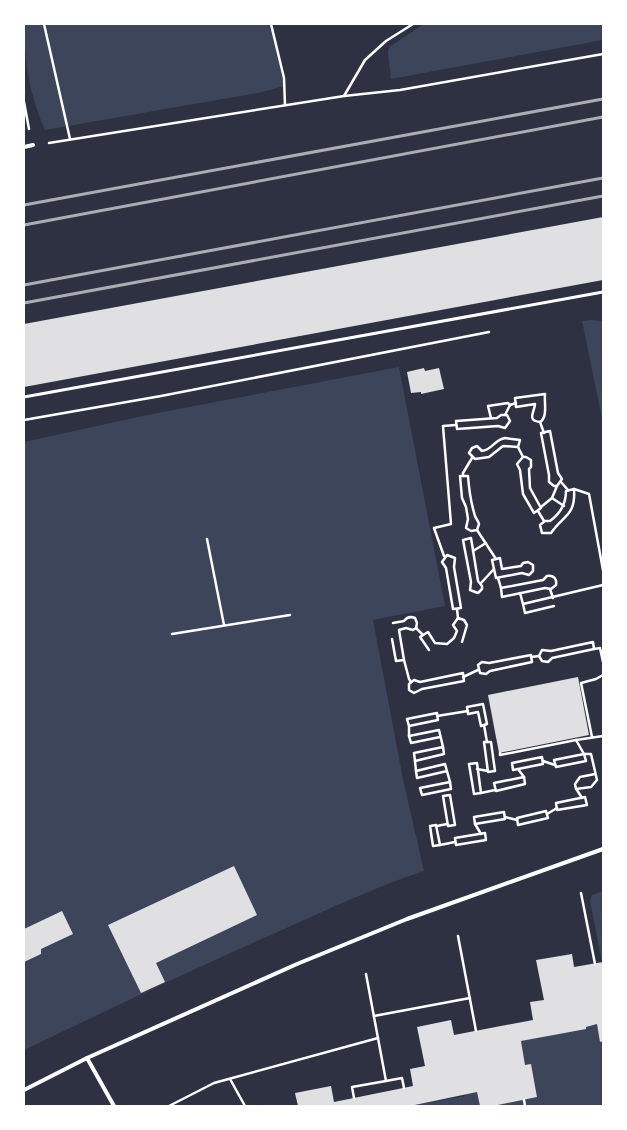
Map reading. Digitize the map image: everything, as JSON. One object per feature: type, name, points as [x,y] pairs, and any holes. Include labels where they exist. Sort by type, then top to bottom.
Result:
[{"type":"street","points":[[24,147],[33,145]]},
{"type":"street","points":[[24,1090],[87,1058],[297,964],[407,919],[603,849]]},
{"type":"street","points":[[87,1058],[114,1106]]},
{"type":"lane","points":[[24,397],[603,292]]},
{"type":"path","points":[[44,24],[70,139]]},
{"type":"path","points":[[271,24],[284,78],[285,105]]},
{"type":"path","points":[[344,96],[365,60],[386,42],[413,24]]},
{"type":"path","points":[[24,102],[33,145],[344,96],[400,90],[603,54]]},
{"type":"path","points":[[24,420],[160,396],[492,332]]},
{"type":"path","points":[[545,394],[545,418],[540,422],[534,421],[532,418],[532,412],[535,404],[516,407],[516,403],[515,398],[545,394]]},
{"type":"path","points":[[491,418],[488,406],[508,403],[510,405],[516,403]]},
{"type":"path","points":[[456,425],[456,421],[491,418],[505,414],[510,405]]},
{"type":"path","points":[[456,425],[457,429],[498,426],[505,428],[510,421],[505,414]]},
{"type":"path","points":[[540,422],[544,433]]},
{"type":"path","points":[[444,556],[450,555],[455,558],[454,567],[461,608],[453,609],[446,568],[442,562],[444,556],[434,528],[451,524],[443,426],[456,425]]},
{"type":"path","points":[[557,486],[554,486],[549,482],[541,433],[550,431],[558,473],[561,476],[561,482],[568,490]]},
{"type":"path","points":[[472,458],[469,453],[472,448],[477,446],[482,451],[486,450],[500,439],[520,440],[518,448],[522,457]]},
{"type":"path","points":[[472,458],[486,458],[503,446],[518,448]]},
{"type":"path","points":[[522,457],[517,464],[520,470],[521,490],[534,513],[552,498],[557,486],[561,482]]},
{"type":"path","points":[[522,457],[526,457],[531,460],[531,467],[529,469],[530,488],[541,507]]},
{"type":"path","points":[[464,476],[463,473],[472,458]]},
{"type":"path","points":[[464,476],[460,476],[462,498],[466,507],[466,528],[470,530],[477,530]]},
{"type":"path","points":[[464,476],[468,476],[469,495],[474,505],[475,518],[479,524],[477,530]]},
{"type":"path","points":[[568,490],[574,489],[589,494],[603,570]]},
{"type":"path","points":[[568,490],[566,491],[564,506],[555,518],[540,525],[542,533],[548,534],[565,519],[573,506],[574,489]]},
{"type":"path","points":[[552,498],[564,506]]},
{"type":"path","points":[[538,511],[544,522]]},
{"type":"path","points":[[469,539],[463,540],[471,582],[470,590],[475,593],[480,592],[482,586],[478,581],[471,538],[469,539],[470,530]]},
{"type":"path","points":[[477,530],[496,559],[500,558],[502,570],[521,566],[525,562],[531,563],[533,571],[529,575]]},
{"type":"path","points":[[207,539],[224,625]]},
{"type":"path","points":[[473,552],[486,543]]},
{"type":"path","points":[[496,559],[492,560],[496,578],[498,578],[501,588],[502,597],[545,588],[550,590]]},
{"type":"path","points":[[481,583],[494,568]]},
{"type":"path","points":[[498,578],[522,573],[529,575]]},
{"type":"path","points":[[529,575],[531,582]]},
{"type":"path","points":[[501,588],[543,580],[547,576],[556,579],[556,585],[550,590]]},
{"type":"path","points":[[523,604],[603,585]]},
{"type":"path","points":[[550,590],[553,598]]},
{"type":"path","points":[[520,593],[525,613],[554,606]]},
{"type":"path","points":[[430,650],[420,637],[428,632],[435,643],[447,644],[456,635],[457,631],[453,625],[458,618],[457,608]]},
{"type":"path","points":[[172,634],[290,615]]},
{"type":"path","points":[[393,624],[412,617],[417,621],[416,628]]},
{"type":"path","points":[[458,618],[464,620],[467,625],[462,642]]},
{"type":"path","points":[[411,682],[417,680],[420,682],[463,673],[464,681],[422,689],[417,693],[409,690],[411,682],[408,679],[399,630],[406,628],[412,630],[416,628]]},
{"type":"path","points":[[416,628],[423,635]]},
{"type":"path","points":[[392,639],[396,661],[404,660]]},
{"type":"path","points":[[539,656],[544,649],[551,651],[593,642],[594,650]]},
{"type":"path","points":[[539,656],[542,661],[548,662],[552,658],[600,648],[603,662]]},
{"type":"path","points":[[478,670],[478,665],[482,662],[489,663],[531,655],[531,657],[539,656]]},
{"type":"path","points":[[478,670],[480,673],[486,674],[490,671],[532,662],[531,657]]},
{"type":"path","points":[[463,677],[478,670]]},
{"type":"path","points":[[592,738],[580,683],[596,679],[603,675]]},
{"type":"path","points":[[468,710],[467,707],[483,704],[487,724],[484,725],[487,742]]},
{"type":"path","points":[[437,716],[468,710]]},
{"type":"path","points":[[468,710],[468,714],[478,712],[481,726],[484,725]]},
{"type":"path","points":[[437,716],[437,713],[407,719],[410,743],[440,737]]},
{"type":"path","points":[[409,726],[438,720],[437,716]]},
{"type":"path","points":[[409,736],[439,730],[443,746],[444,754],[415,761]]},
{"type":"path","points":[[500,753],[500,755],[603,736]]},
{"type":"path","points":[[542,761],[543,764],[513,770],[512,763],[542,757],[542,761],[556,765],[556,767],[586,762],[584,754],[576,740]]},
{"type":"path","points":[[487,742],[484,742],[488,771]]},
{"type":"path","points":[[477,769],[488,772],[495,771],[491,742],[487,742]]},
{"type":"path","points":[[443,746],[414,753],[417,778],[447,771]]},
{"type":"path","points":[[556,765],[554,760],[591,754],[597,780],[591,787],[577,789]]},
{"type":"path","points":[[481,792],[477,763],[469,764],[474,794],[525,784],[524,777],[518,769]]},
{"type":"path","points":[[416,771],[445,764],[450,782],[451,789],[422,795],[420,788],[450,782]]},
{"type":"path","points":[[582,798],[576,789],[575,784],[580,777],[595,774]]},
{"type":"path","points":[[495,790],[494,784],[524,777]]},
{"type":"path","points":[[443,790],[447,824]]},
{"type":"path","points":[[444,796],[450,795],[455,825],[448,826],[447,824],[430,826],[433,846],[455,842],[456,845],[486,840],[485,833],[454,838],[455,842]]},
{"type":"path","points":[[517,820],[518,825],[548,818],[547,814],[557,808],[557,810],[587,805],[586,797],[556,803],[557,808]]},
{"type":"path","points":[[517,820],[517,818],[546,811],[547,814]]},
{"type":"path","points":[[481,834],[475,824],[474,817],[504,812],[505,817]]},
{"type":"path","points":[[475,824],[505,819],[505,817],[517,820]]},
{"type":"path","points":[[437,826],[440,845]]},
{"type":"path","points":[[581,893],[595,964]]},
{"type":"path","points":[[458,936],[476,1031]]},
{"type":"path","points":[[366,974],[386,1081]]},
{"type":"path","points":[[374,1016],[470,998]]},
{"type":"path","points":[[169,1106],[214,1083],[378,1038]]},
{"type":"path","points":[[354,1098],[352,1087],[402,1078],[404,1088]]},
{"type":"path","points":[[230,1079],[245,1106]]},
{"type":"path","points":[[524,1100],[526,1106]]},
{"type":"shaded area","points":[[24,24],[271,24],[284,86],[258,93],[45,130],[35,105],[29,78],[25,51]]},
{"type":"shaded area","points":[[424,24],[603,24],[603,40],[391,79],[388,53],[389,47]]},
{"type":"shaded area","points":[[582,321],[603,321],[603,423]]},
{"type":"shaded area","points":[[399,367],[445,606],[373,620],[403,779],[424,871],[370,891],[249,944],[24,1050],[24,442],[147,415]]},
{"type":"shaded area","points":[[603,891],[602,962],[590,901],[592,895]]},
{"type":"shaded area","points":[[597,1024],[600,1042],[603,1041],[603,1106],[493,1106],[537,1097],[531,1065],[525,1065],[521,1041]]},
{"type":"shaded area","points":[[477,1092],[480,1106],[410,1106],[465,1096],[465,1094]]},
{"type":"building","points":[[603,217],[603,280],[24,387],[24,324]]},
{"type":"building","points":[[424,368],[425,371],[439,368],[444,389],[421,394],[421,392],[411,393],[407,372]]},
{"type":"building","points":[[578,677],[589,735],[499,753],[488,695]]},
{"type":"building","points":[[234,866],[257,915],[156,963],[165,982],[141,993],[108,925]]},
{"type":"building","points":[[62,911],[73,934],[41,949],[41,954],[24,962],[24,929]]},
{"type":"building","points":[[572,954],[574,967],[603,962],[603,1041],[600,1042],[597,1024],[586,1027],[586,1029],[521,1041],[525,1065],[531,1064],[537,1097],[493,1106],[480,1106],[477,1092],[410,1106],[298,1106],[295,1093],[331,1086],[334,1102],[413,1086],[410,1069],[425,1066],[417,1027],[451,1020],[454,1035],[533,1020],[530,1002],[544,1000],[536,960]]},
{"type":"railway","points":[[24,205],[603,99]]},
{"type":"railway","points":[[24,225],[603,117]]},
{"type":"railway","points":[[24,285],[603,178]]},
{"type":"railway","points":[[24,303],[603,196]]}]
